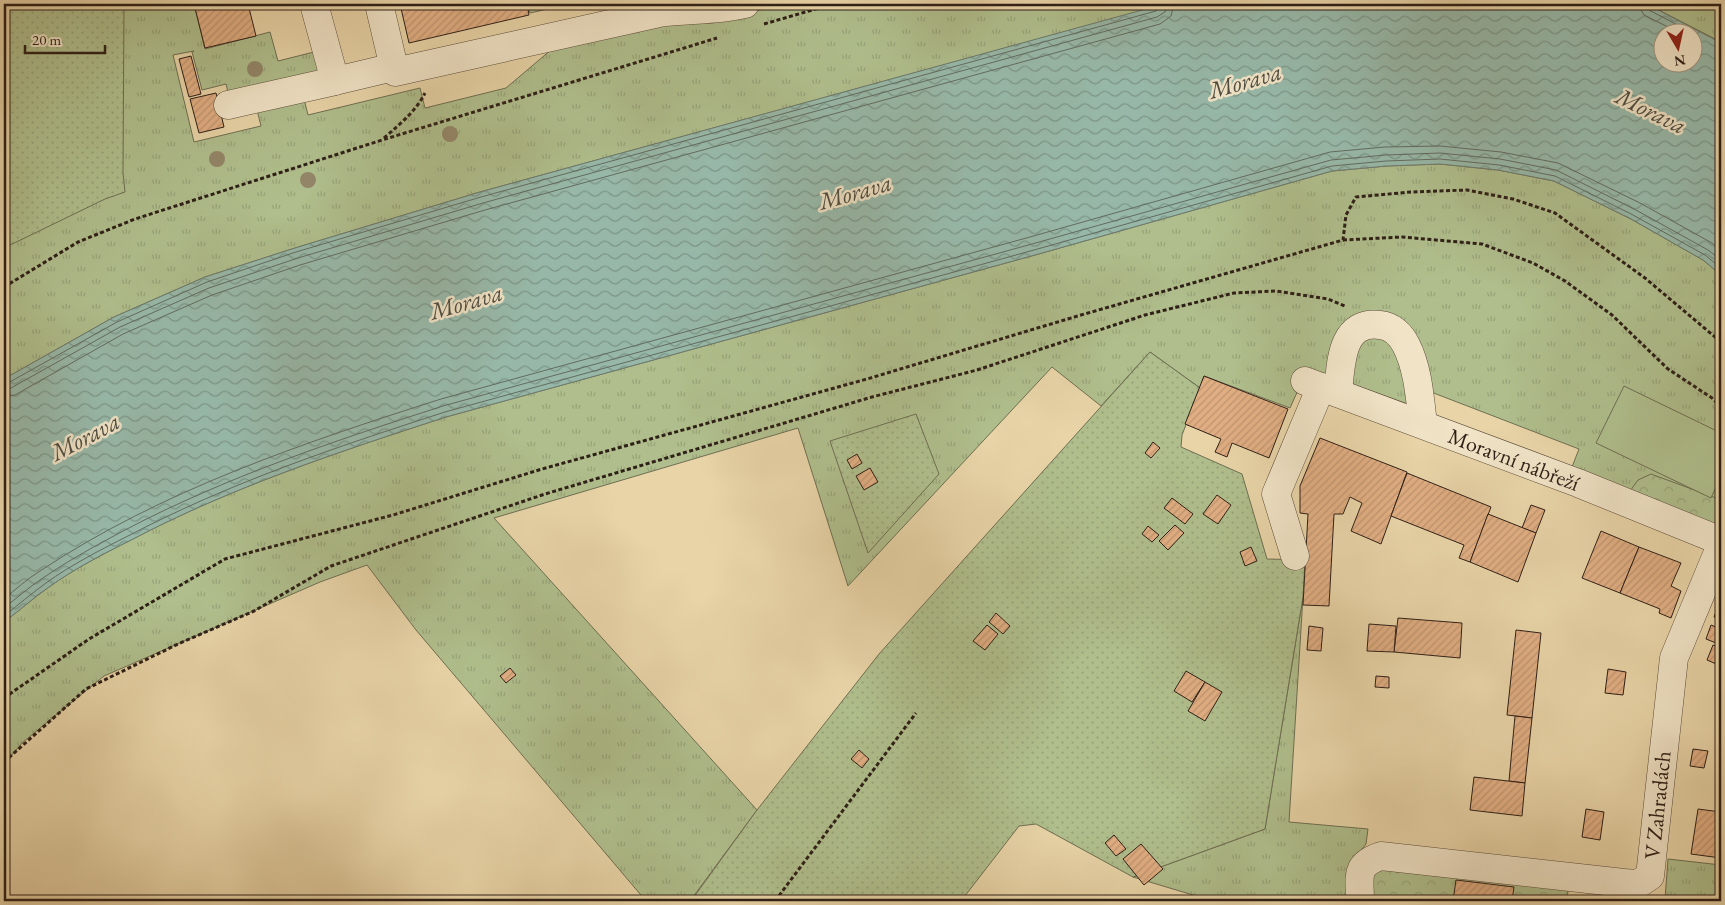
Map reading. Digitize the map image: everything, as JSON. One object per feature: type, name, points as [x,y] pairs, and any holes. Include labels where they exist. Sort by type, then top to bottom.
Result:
[{"type":"street","points":[[314,4],[335,80]]},
{"type":"street","points":[[378,4],[395,72],[659,13],[708,10],[753,14]]},
{"type":"street","points":[[228,106],[394,67]]},
{"type":"street","points":[[1295,556],[1276,494],[1321,387],[1342,358],[1345,345],[1351,334],[1363,326],[1378,324],[1391,328],[1402,339],[1413,364],[1423,424]]},
{"type":"street","name":"Moravní nábřeží","points":[[1321,387],[1578,483],[1721,541]]},
{"type":"street","name":"V Zahradách","points":[[1360,901],[1362,867],[1368,860],[1381,856],[1395,856],[1624,883],[1638,884],[1650,876],[1674,658],[1721,545]]},
{"type":"path","points":[[753,14],[833,4]]},
{"type":"path","points":[[5,286],[78,242],[135,219],[382,140],[725,35]]},
{"type":"path","points":[[382,140],[406,119],[421,100],[438,62]]},
{"type":"path","points":[[1343,240],[1346,215],[1356,197],[1411,192],[1468,190],[1513,199],[1556,213],[1645,278],[1721,342]]},
{"type":"path","points":[[4,698],[89,639],[225,559],[394,515],[542,469],[867,379],[1080,315],[1343,240],[1402,237],[1482,244],[1533,263],[1565,281],[1612,315],[1668,369],[1712,398],[1721,407]]},
{"type":"path","points":[[4,762],[86,689],[178,644],[254,611],[331,566],[545,494],[872,397],[978,370],[1145,315],[1234,294],[1276,291],[1328,299],[1352,308],[1363,326]]},
{"type":"path","points":[[775,901],[916,713]]},
{"type":"green space","points":[[4,4],[194,4],[205,49],[270,32],[278,61],[314,52],[320,76],[228,92],[226,84],[202,90],[192,52],[194,51],[173,55],[194,142],[261,126],[256,106],[303,95],[308,115],[420,88],[425,108],[506,88],[552,49],[648,26],[726,19],[782,4],[1166,4],[480,192],[205,277],[114,317],[4,379]]},
{"type":"green space","points":[[4,4],[124,4],[123,173],[125,192],[105,199],[4,248]]},
{"type":"green space","points":[[527,4],[570,4],[530,13]]},
{"type":"green space","points":[[1647,4],[1721,4],[1721,42],[1702,32],[1702,22],[1682,22]]},
{"type":"green space","points":[[1440,164],[1498,170],[1554,181],[1631,219],[1703,260],[1721,275],[1721,529],[1572,467],[1579,449],[1431,392],[1424,410],[1308,368],[1290,408],[1204,376],[1200,388],[1150,352],[1101,406],[1052,367],[848,586],[798,428],[494,518],[757,810],[690,901],[646,901],[416,630],[367,565],[320,582],[104,676],[23,742],[4,764],[4,622],[68,574],[120,545],[208,503],[326,457],[446,417],[1332,171]]},
{"type":"green space","points":[[1150,352],[1200,388],[1182,435],[1181,447],[1242,474],[1267,559],[1305,560],[1303,597],[1265,829],[1133,877],[1036,824],[1019,826],[961,901],[691,901],[757,810],[879,654]]},
{"type":"green space","points":[[1624,386],[1721,433],[1721,476],[1711,498],[1596,443]]},
{"type":"green space","points":[[916,414],[939,474],[868,553],[830,441]]},
{"type":"green space","points":[[1651,474],[1716,498],[1721,486],[1721,529],[1630,491],[1638,480]]},
{"type":"green space","points":[[1303,597],[1289,822],[1368,829],[1366,844],[1359,853],[1356,901],[1213,901],[1133,877],[1265,829]]},
{"type":"green space","points":[[1668,859],[1721,865],[1721,901],[1665,899]]},
{"type":"green space","points":[[1377,869],[1568,890],[1567,901],[1373,901],[1371,881]]},
{"type":"water","name":"Morava","points":[[1164,4],[1647,4],[1681,22],[1652,22],[1652,72],[1702,72],[1702,33],[1721,43],[1721,275],[1703,260],[1631,219],[1554,181],[1498,170],[1440,164],[1332,171],[446,417],[365,444],[247,487],[169,521],[99,556],[68,574],[4,622],[4,379],[114,317],[205,277],[480,192]]},
{"type":"building","points":[[194,4],[248,4],[256,36],[205,48]]},
{"type":"building","points":[[400,4],[527,4],[529,15],[409,43]]},
{"type":"building","points":[[191,56],[201,94],[189,97],[179,59]]},
{"type":"building","points":[[216,93],[224,127],[199,133],[190,99]]},
{"type":"building","points":[[1204,376],[1288,409],[1269,458],[1232,443],[1227,457],[1215,452],[1221,439],[1185,424]]},
{"type":"building","points":[[1320,438],[1407,472],[1381,544],[1351,531],[1362,503],[1350,497],[1343,514],[1334,514],[1329,606],[1303,605],[1308,514],[1300,513],[1300,486]]},
{"type":"building","points":[[1153,442],[1160,448],[1151,458],[1145,453]]},
{"type":"building","points":[[857,454],[862,463],[852,469],[847,460]]},
{"type":"building","points":[[870,468],[878,482],[864,490],[856,476]]},
{"type":"building","points":[[1407,473],[1491,507],[1470,562],[1459,558],[1464,545],[1391,516]]},
{"type":"building","points":[[1217,495],[1231,505],[1218,524],[1203,514]]},
{"type":"building","points":[[1172,498],[1193,514],[1185,524],[1164,508]]},
{"type":"building","points":[[1531,505],[1545,510],[1536,533],[1522,528]]},
{"type":"building","points":[[1488,514],[1536,533],[1518,582],[1470,562]]},
{"type":"building","points":[[1175,525],[1184,533],[1168,550],[1159,541]]},
{"type":"building","points":[[1148,526],[1159,535],[1152,542],[1142,534]]},
{"type":"building","points":[[1601,531],[1639,547],[1620,593],[1582,578]]},
{"type":"building","points":[[1251,547],[1257,561],[1245,566],[1240,552]]},
{"type":"building","points":[[1639,547],[1681,563],[1671,586],[1681,591],[1671,618],[1659,613],[1660,609],[1620,593]]},
{"type":"building","points":[[1721,598],[1721,620],[1714,617]]},
{"type":"building","points":[[996,613],[1010,626],[1003,634],[989,622]]},
{"type":"building","points":[[1398,618],[1462,623],[1460,658],[1394,652]]},
{"type":"building","points":[[1369,624],[1396,626],[1394,652],[1367,651]]},
{"type":"building","points":[[987,625],[998,634],[985,650],[973,641]]},
{"type":"building","points":[[1711,625],[1721,629],[1721,645],[1706,639]]},
{"type":"building","points":[[1309,626],[1323,628],[1321,651],[1307,650]]},
{"type":"building","points":[[1516,630],[1541,633],[1532,718],[1507,715]]},
{"type":"building","points":[[1713,645],[1721,648],[1721,666],[1707,660]]},
{"type":"building","points":[[510,668],[516,675],[506,683],[500,676]]},
{"type":"building","points":[[1608,669],[1626,672],[1623,695],[1605,693]]},
{"type":"building","points":[[1186,671],[1205,682],[1192,702],[1174,691]]},
{"type":"building","points":[[1376,676],[1389,677],[1389,688],[1375,687]]},
{"type":"building","points":[[1205,682],[1222,692],[1205,721],[1188,711]]},
{"type":"building","points":[[1515,716],[1532,718],[1525,783],[1509,781]]},
{"type":"building","points":[[1693,749],[1708,751],[1704,768],[1690,766]]},
{"type":"building","points":[[859,750],[869,759],[862,768],[851,759]]},
{"type":"building","points":[[1474,777],[1525,783],[1522,816],[1470,810]]},
{"type":"building","points":[[1586,809],[1604,812],[1600,840],[1582,837]]},
{"type":"building","points":[[1698,809],[1721,812],[1721,858],[1691,854]]},
{"type":"building","points":[[1114,835],[1126,849],[1116,856],[1105,843]]},
{"type":"building","points":[[1141,844],[1163,869],[1144,885],[1123,859]]},
{"type":"building","points":[[1456,880],[1514,887],[1512,901],[1453,901]]}]
